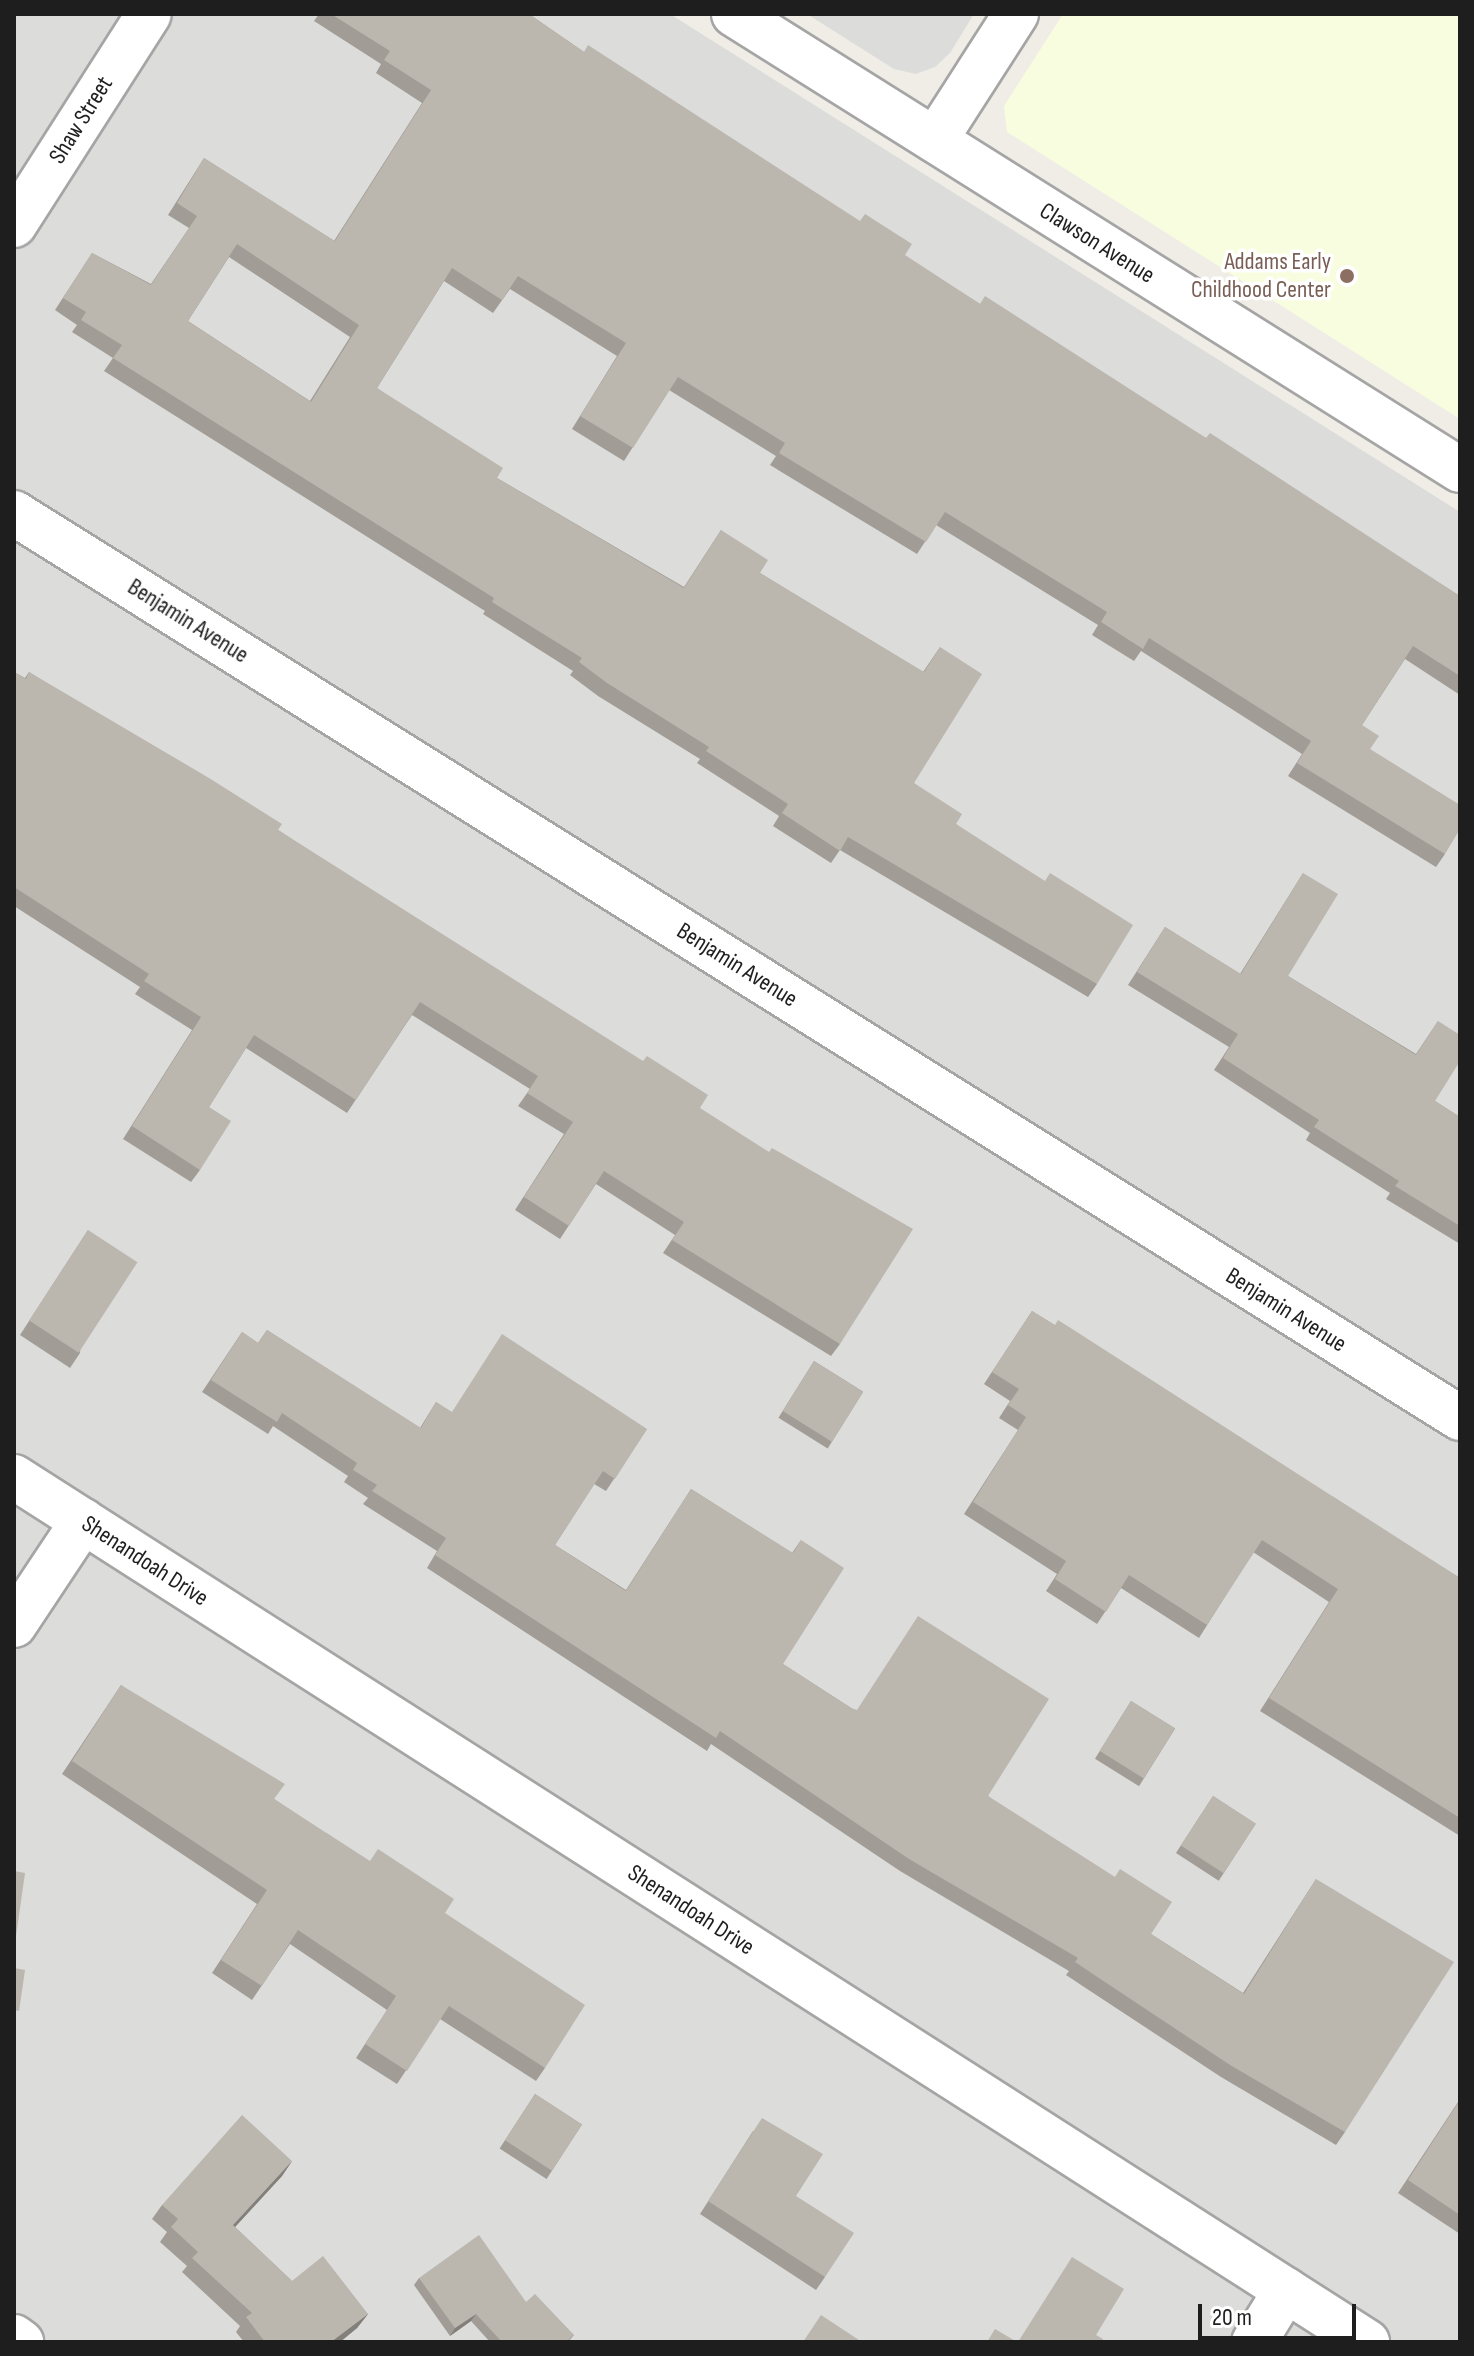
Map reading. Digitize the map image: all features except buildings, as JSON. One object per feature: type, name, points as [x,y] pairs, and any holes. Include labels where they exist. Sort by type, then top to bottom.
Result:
[{"type":"street","name":"Shaw Street","points":[[14,225],[149,14]]},
{"type":"street","name":"Clawson Avenue","points":[[734,14],[1460,470]]},
{"type":"street","points":[[935,140],[1016,14]]},
{"type":"street","name":"Benjamin Avenue","points":[[14,513],[1460,1418]]},
{"type":"street","name":"Shenandoah Drive","points":[[14,1477],[1367,2342]]},
{"type":"street","points":[[14,1625],[83,1521]]},
{"type":"street","points":[[1254,2342],[1286,2290]]},
{"type":"street","points":[[14,2337],[21,2342]]},
{"type":"shaded area","points":[[14,14],[670,14],[1460,512],[1460,2342],[14,2342]]},
{"type":"shaded area","points":[[807,14],[974,14],[950,53],[935,67],[916,74],[894,69]]},
{"type":"shaded area","name":"Addams Early Childhood Center","points":[[1063,14],[1460,14],[1460,419],[1007,132],[1004,106]]},
{"type":"place","name":"Addams Early Childhood Center","points":[[1347,276]]}]
